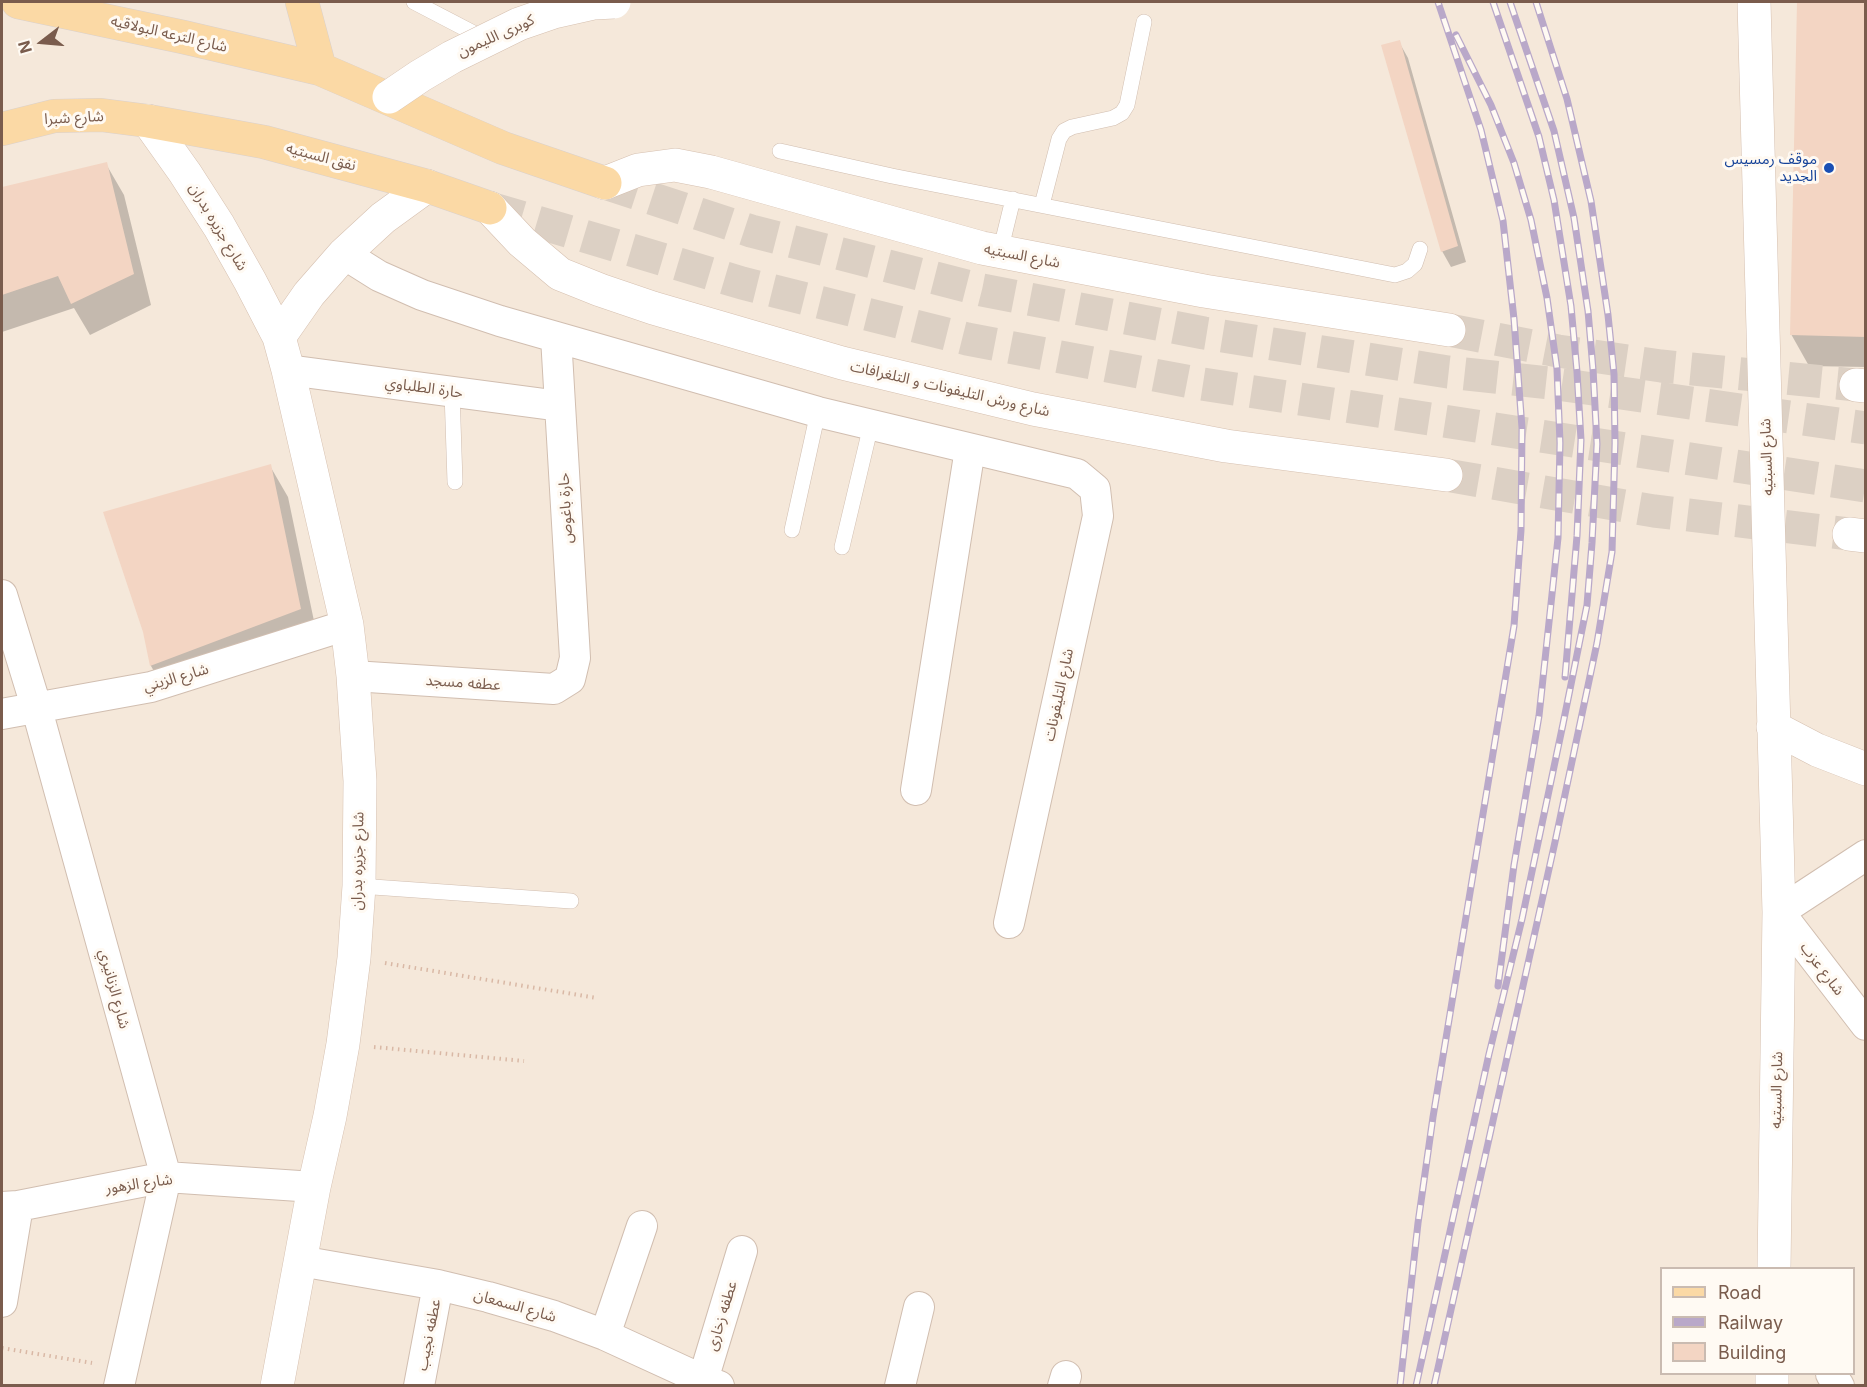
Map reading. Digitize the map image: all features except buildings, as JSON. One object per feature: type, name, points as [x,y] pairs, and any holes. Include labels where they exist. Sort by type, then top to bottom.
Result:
[{"type":"main road","name":"شارع الترعه البولاقيه","points":[[18,2],[320,69]]},
{"type":"main road","points":[[302,2],[320,69],[503,148],[604,183]]},
{"type":"main road","name":"شارع شبرا","points":[[2,129],[54,116],[101,115],[148,121]]},
{"type":"main road","name":"نفق السبتيه","points":[[148,121],[264,141],[427,186],[490,208]]},
{"type":"street","name":"كوبرى الليمون","points":[[389,98],[444,61],[485,39],[554,12],[600,2]]},
{"type":"street","name":"شارع السبتيه","points":[[1754,2],[1779,912],[1774,1267]]},
{"type":"street","name":"شارع جزيره بدران","points":[[148,121],[219,226],[279,337],[347,625],[353,676],[360,781],[359,886],[354,958],[343,1044],[277,1386]]},
{"type":"street","name":"شارع السبتيه","points":[[604,183],[638,170],[675,165],[711,172],[822,205],[1000,252],[1204,291],[1449,330]]},
{"type":"street","points":[[279,337],[309,294],[344,254],[383,218],[427,186]]},
{"type":"street","name":"شارع ورش التليفونات و التلغرافات","points":[[490,208],[522,242],[560,274],[654,308],[842,363],[1033,409],[1226,446],[1446,475]]},
{"type":"street","points":[[344,254],[379,276],[422,295],[500,321],[818,412],[970,449],[916,790]]},
{"type":"street","name":"حارة باغوص","points":[[556,337],[575,658],[570,679]]},
{"type":"street","name":"حارة الطلباوي","points":[[288,370],[560,406]]},
{"type":"street","name":"شارع التليفونات","points":[[970,449],[1077,474],[1095,489],[1098,516],[1009,923]]},
{"type":"street","name":"شارع الزنانيري","points":[[2,595],[36,706],[166,1177],[121,1377]]},
{"type":"street","name":"شارع الزيني","points":[[2,714],[36,706],[151,687],[347,625]]},
{"type":"street","name":"عطفه مسجد","points":[[353,676],[554,689],[570,679]]},
{"type":"street","points":[[1773,726],[1817,750],[1866,769]]},
{"type":"street","points":[[1779,912],[1866,855]]},
{"type":"street","name":"شارع عزب","points":[[1779,912],[1866,1025]]},
{"type":"street","name":"شارع الزهور","points":[[10,1206],[166,1177],[314,1187]]},
{"type":"street","points":[[2,1302],[10,1206]]},
{"type":"street","points":[[604,1335],[642,1226]]},
{"type":"street","name":"عطفه زخارى","points":[[711,1383],[742,1251]]},
{"type":"street","name":"شارع السمعان","points":[[300,1261],[438,1285],[554,1316],[604,1335],[711,1383]]},
{"type":"street","name":"عطفه نجيب","points":[[419,1386],[438,1285]]},
{"type":"street","points":[[900,1386],[919,1307]]},
{"type":"lane","points":[[414,2],[485,39]]},
{"type":"lane","points":[[1042,205],[1059,139],[1064,131],[1113,117],[1122,113],[1127,105],[1144,22]]},
{"type":"lane","points":[[780,151],[1395,274],[1407,271],[1415,264],[1420,249]]},
{"type":"lane","points":[[1000,252],[1013,199]]},
{"type":"lane","points":[[452,392],[455,482]]},
{"type":"lane","points":[[792,530],[818,412]]},
{"type":"lane","points":[[842,548],[871,425]]},
{"type":"lane","points":[[359,886],[571,901]]},
{"type":"path","points":[[354,958],[597,998]]},
{"type":"path","points":[[343,1044],[524,1061]]},
{"type":"path","points":[[2,1348],[121,1377]]},
{"type":"shaded area","points":[[2,2],[1865,2],[1865,1385],[2,1386]]},
{"type":"tunnel","points":[[605,183],[751,231],[982,290],[1204,333],[1448,372],[1558,384],[1866,428]]},
{"type":"tunnel","points":[[490,208],[742,283],[967,339],[1196,383],[1866,486]]},
{"type":"tunnel","points":[[1449,330],[1558,351],[1661,366],[1856,385]]},
{"type":"tunnel","points":[[1446,475],[1654,511],[1849,534]]},
{"type":"railway","points":[[1400,1386],[1418,1223],[1433,1117],[1514,626],[1521,530],[1522,428],[1514,319],[1503,221],[1481,130],[1438,2]]},
{"type":"railway","points":[[1493,2],[1539,137],[1554,200],[1571,306],[1581,440],[1577,536],[1565,677]]},
{"type":"railway","points":[[1416,1386],[1489,1054],[1522,919],[1563,724],[1587,605],[1592,543],[1597,444],[1593,369],[1588,311],[1574,218],[1554,131],[1510,2]]},
{"type":"railway","points":[[1434,1386],[1555,842],[1597,643],[1612,552],[1614,374],[1608,315],[1591,201],[1567,99],[1536,2]]},
{"type":"railway","points":[[1456,35],[1491,105],[1514,163],[1531,220],[1547,298],[1557,369],[1560,443],[1558,538],[1539,716],[1514,865],[1498,986]]},
{"type":"place","name":"موقف رمسيس الجديد","points":[[1829,168]]}]
